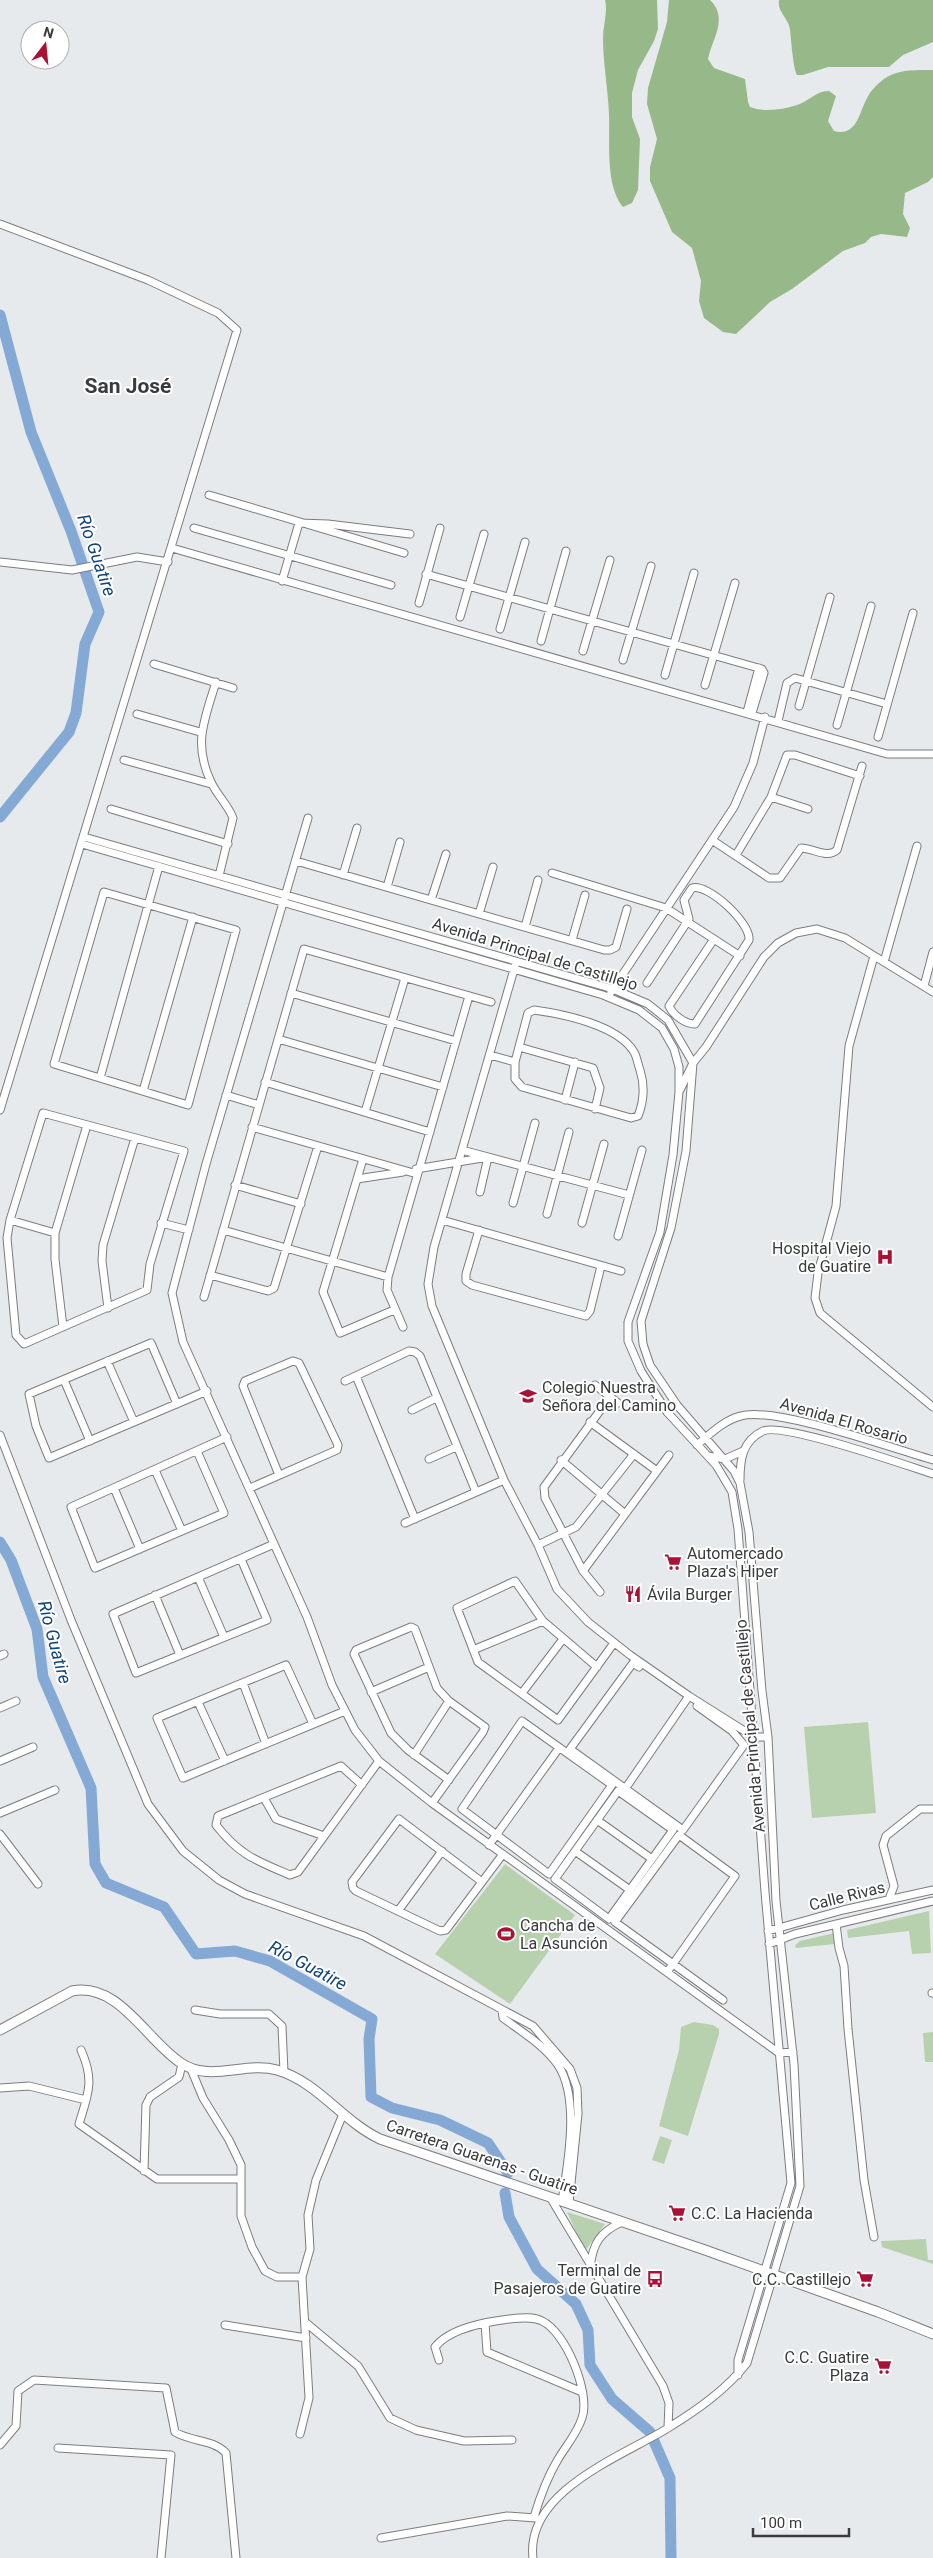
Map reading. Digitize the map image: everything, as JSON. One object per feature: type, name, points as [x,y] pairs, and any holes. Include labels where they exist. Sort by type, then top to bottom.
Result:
[{"type":"main road","name":"Carretera Guarenas - Guatire","points":[[0,2030],[72,1991],[92,1990],[116,2003],[182,2064],[191,2069],[217,2072],[266,2068],[284,2072],[305,2083],[343,2114],[380,2139],[774,2275],[933,2334]]},
{"type":"street","points":[[0,224],[148,280],[218,313],[238,330],[0,1110]]},
{"type":"street","points":[[209,495],[404,553]]},
{"type":"street","points":[[282,581],[299,523]]},
{"type":"street","points":[[299,523],[328,524],[410,534]]},
{"type":"street","points":[[194,528],[391,585]]},
{"type":"street","points":[[419,603],[440,528]]},
{"type":"street","points":[[460,617],[484,534]]},
{"type":"street","points":[[500,629],[525,542]]},
{"type":"street","points":[[172,548],[282,581],[765,717],[887,754],[933,754]]},
{"type":"street","points":[[541,641],[566,550]]},
{"type":"street","points":[[0,562],[72,570],[137,557],[168,562]]},
{"type":"street","points":[[583,651],[610,560]]},
{"type":"street","points":[[623,660],[651,566]]},
{"type":"street","points":[[665,675],[694,573]]},
{"type":"street","points":[[426,574],[759,668],[750,713]]},
{"type":"street","points":[[705,685],[735,583]]},
{"type":"street","points":[[799,706],[830,598]]},
{"type":"street","points":[[837,725],[871,606]]},
{"type":"street","points":[[878,737],[913,613]]},
{"type":"street","points":[[154,664],[233,688]]},
{"type":"street","points":[[778,721],[787,683],[795,678],[887,704]]},
{"type":"street","points":[[216,682],[200,732],[202,760],[212,784],[233,818],[219,876]]},
{"type":"street","points":[[137,714],[200,732]]},
{"type":"street","points":[[608,997],[734,807],[746,782],[765,717]]},
{"type":"street","points":[[736,856],[771,797],[785,758],[791,754],[860,776]]},
{"type":"street","points":[[124,760],[212,784]]},
{"type":"street","points":[[712,840],[765,876],[775,879],[780,878],[801,848],[827,854],[834,853],[838,850],[862,766]]},
{"type":"street","points":[[771,797],[808,809]]},
{"type":"street","points":[[111,809],[228,844]]},
{"type":"street","points":[[308,818],[226,1095],[172,1292],[183,1342],[250,1488],[345,1711],[355,1730],[379,1762],[432,1803],[779,2053],[793,2052]]},
{"type":"street","points":[[343,874],[357,828]]},
{"type":"street","name":"Avenida Principal de Castillejo","points":[[83,841],[159,866],[517,960],[613,989],[648,1004],[668,1020],[693,1063],[684,1160],[670,1228],[641,1321],[643,1344],[650,1365],[678,1405],[725,1459],[740,1483],[749,1532],[762,1692],[768,1737],[779,1928],[793,2052],[800,2186],[747,2363],[738,2375],[729,2386],[668,2428],[570,2485],[537,2519]]},
{"type":"street","name":"Avenida Principal de Castillejo","points":[[83,841],[219,876],[608,997],[640,1010],[662,1028],[674,1049],[679,1067],[679,1092],[673,1155],[660,1232],[628,1322],[628,1341],[641,1371],[667,1412],[705,1454],[725,1480],[732,1492],[736,1512],[769,1944],[791,2183],[738,2360],[738,2375]]},
{"type":"street","points":[[387,887],[400,842]]},
{"type":"street","points":[[884,962],[917,846]]},
{"type":"street","points":[[431,900],[446,854]]},
{"type":"street","points":[[296,861],[604,950],[616,947],[628,909]]},
{"type":"street","points":[[100,1078],[159,866]]},
{"type":"street","points":[[479,914],[494,867]]},
{"type":"street","points":[[552,873],[666,908],[740,956]]},
{"type":"street","points":[[525,927],[538,880]]},
{"type":"street","points":[[647,983],[687,922],[689,916],[684,900],[692,888],[701,888],[730,907],[748,933],[749,940],[695,1024],[683,1021],[671,1010],[671,1002],[714,939]]},
{"type":"street","points":[[104,892],[149,904],[236,930],[188,1104],[54,1064],[104,892]]},
{"type":"street","points":[[572,940],[585,894]]},
{"type":"street","points":[[144,1091],[193,917]]},
{"type":"street","points":[[679,1092],[693,1063],[706,1048],[764,957],[778,943],[796,933],[817,929],[845,938],[933,992]]},
{"type":"street","points":[[204,1297],[304,949],[491,1002]]},
{"type":"street","points":[[924,986],[933,952]]},
{"type":"street","points":[[874,956],[849,1046],[842,1156],[836,1206],[818,1273],[815,1298],[820,1313],[933,1407]]},
{"type":"street","points":[[517,960],[434,1247],[428,1284],[432,1306],[504,1480],[538,1545],[557,1589],[588,1622],[687,1698]]},
{"type":"street","points":[[365,1112],[405,978]]},
{"type":"street","points":[[291,993],[456,1041]]},
{"type":"street","points":[[403,1327],[394,1310],[387,1290],[388,1278],[469,996]]},
{"type":"street","points":[[534,1010],[607,1029],[622,1038],[635,1053],[642,1077],[643,1103],[638,1116],[631,1118],[595,1109],[522,1087],[515,1079],[515,1062],[519,1047],[528,1013],[534,1010]]},
{"type":"street","points":[[278,1040],[443,1088]]},
{"type":"street","points":[[519,1047],[593,1068],[600,1088],[595,1109]]},
{"type":"street","points":[[674,1049],[680,1057],[693,1063]]},
{"type":"street","points":[[490,1055],[515,1062]]},
{"type":"street","points":[[565,1100],[575,1062]]},
{"type":"street","points":[[265,1082],[430,1132]]},
{"type":"street","points":[[226,1095],[258,1105]]},
{"type":"street","points":[[43,1113],[87,1125],[184,1151],[150,1264],[147,1290],[24,1344],[16,1335],[7,1238],[10,1220],[43,1113]]},
{"type":"street","points":[[513,1203],[535,1123]]},
{"type":"street","points":[[63,1327],[55,1260],[55,1233],[87,1125]]},
{"type":"street","points":[[252,1127],[406,1171],[418,1172],[488,1157]]},
{"type":"street","points":[[547,1214],[569,1132]]},
{"type":"street","points":[[108,1308],[102,1261],[103,1244],[135,1138]]},
{"type":"street","points":[[582,1223],[604,1144]]},
{"type":"street","points":[[210,1275],[268,1292],[274,1288],[288,1248],[318,1146]]},
{"type":"street","points":[[462,1150],[629,1195]]},
{"type":"street","points":[[618,1236],[642,1150]]},
{"type":"street","points":[[480,1192],[488,1157]]},
{"type":"street","points":[[363,1159],[323,1292],[340,1333],[394,1310]]},
{"type":"street","points":[[357,1179],[406,1171]]},
{"type":"street","points":[[236,1185],[301,1204]]},
{"type":"street","points":[[10,1220],[55,1233]]},
{"type":"street","points":[[442,1220],[620,1271]]},
{"type":"street","points":[[161,1223],[188,1230]]},
{"type":"street","points":[[223,1230],[388,1278]]},
{"type":"street","points":[[479,1230],[466,1274],[466,1281],[472,1285],[586,1316],[590,1311],[601,1266]]},
{"type":"street","points":[[177,1404],[151,1343],[29,1394],[36,1426],[49,1458],[90,1441],[134,1422],[177,1404],[207,1391]]},
{"type":"street","points":[[345,1381],[410,1351],[420,1356],[476,1492]]},
{"type":"street","points":[[107,1361],[134,1422]]},
{"type":"street","points":[[250,1488],[337,1450],[338,1445],[299,1363],[293,1361],[245,1381],[243,1386],[279,1475]]},
{"type":"street","points":[[356,1376],[416,1519]]},
{"type":"street","points":[[64,1380],[90,1441]]},
{"type":"street","points":[[595,1385],[618,1403]]},
{"type":"street","points":[[600,1592],[583,1571],[565,1532],[545,1498],[544,1487],[561,1460],[610,1397]]},
{"type":"street","points":[[412,1410],[436,1398]]},
{"type":"street","name":"Avenida El Rosario","points":[[697,1446],[706,1437],[734,1418],[760,1413],[803,1422],[933,1460]]},
{"type":"street","points":[[590,1422],[657,1471]]},
{"type":"street","name":"Avenida El Rosario","points":[[725,1459],[743,1451],[751,1439],[764,1431],[782,1429],[933,1474]]},
{"type":"street","points":[[0,1435],[71,1620],[148,1804],[183,1851],[219,1880],[245,1894],[364,1936],[533,2026],[570,2069],[577,2088],[578,2114],[565,2202]]},
{"type":"street","points":[[197,1451],[224,1513],[95,1568],[71,1507],[227,1437]]},
{"type":"street","points":[[429,1459],[456,1447]]},
{"type":"street","points":[[740,1483],[743,1451]]},
{"type":"street","points":[[538,1545],[576,1527],[634,1454]]},
{"type":"street","points":[[705,1454],[716,1459],[725,1459]]},
{"type":"street","points":[[583,1571],[668,1455]]},
{"type":"street","points":[[561,1460],[625,1514]]},
{"type":"street","points":[[155,1470],[182,1531]]},
{"type":"street","points":[[405,1523],[504,1480]]},
{"type":"street","points":[[114,1488],[140,1549]]},
{"type":"street","points":[[241,1559],[267,1620],[136,1673],[113,1614],[274,1544]]},
{"type":"street","points":[[198,1577],[224,1637]]},
{"type":"street","points":[[597,1668],[543,1621],[515,1581],[457,1608],[478,1662],[558,1720],[597,1668],[614,1643]]},
{"type":"street","points":[[155,1595],[180,1655]]},
{"type":"street","points":[[473,1650],[543,1621]]},
{"type":"street","points":[[432,1803],[449,1780],[485,1727],[449,1701],[437,1688],[415,1629],[411,1627],[356,1650],[354,1654],[391,1733],[414,1755],[449,1780]]},
{"type":"street","points":[[522,1693],[563,1639]]},
{"type":"street","points":[[697,1706],[732,1731],[744,1745],[686,1828],[681,1829],[570,1749],[633,1662],[687,1698],[754,1737],[768,1737]]},
{"type":"street","points":[[313,1724],[286,1666],[157,1718],[183,1778],[345,1711]]},
{"type":"street","points":[[371,1692],[429,1667]]},
{"type":"street","points":[[243,1683],[266,1744]]},
{"type":"street","points":[[625,1789],[687,1698]]},
{"type":"street","points":[[0,1708],[16,1701]]},
{"type":"street","points":[[414,1755],[449,1701]]},
{"type":"street","points":[[198,1702],[225,1761]]},
{"type":"street","points":[[522,1721],[559,1748],[612,1785],[549,1874],[462,1810],[522,1721]]},
{"type":"street","points":[[0,1760],[33,1747]]},
{"type":"street","points":[[490,1845],[559,1748]]},
{"type":"street","points":[[362,1785],[341,1766],[217,1819],[216,1825],[236,1849],[249,1857],[290,1875],[298,1872],[379,1762]]},
{"type":"street","points":[[0,1813],[55,1790]]},
{"type":"street","points":[[618,1791],[673,1830],[609,1919],[555,1879],[575,1851],[618,1791]]},
{"type":"street","points":[[264,1798],[276,1819],[324,1836]]},
{"type":"street","points":[[889,1900],[894,1886],[883,1845],[886,1836],[920,1809],[933,1809]]},
{"type":"street","points":[[482,1882],[399,1819],[352,1882],[353,1888],[356,1891],[440,1931],[446,1930],[482,1882],[503,1854]]},
{"type":"street","points":[[597,1820],[652,1859]]},
{"type":"street","points":[[0,1834],[38,1884]]},
{"type":"street","points":[[667,1972],[673,1964],[735,1876],[679,1835],[615,1922],[673,1964],[723,2000]]},
{"type":"street","points":[[398,1911],[442,1851]]},
{"type":"street","points":[[575,1851],[630,1890]]},
{"type":"street","points":[[894,1886],[906,1896]]},
{"type":"street","name":"Calle Rivas","points":[[768,1931],[933,1890]]},
{"type":"street","points":[[573,1904],[578,1896]]},
{"type":"street","points":[[898,1898],[901,1908]]},
{"type":"street","name":"Calle Rivas","points":[[769,1944],[836,1924],[933,1901]]},
{"type":"street","points":[[580,1909],[586,1902]]},
{"type":"street","points":[[836,1924],[838,1948],[844,1966],[848,2029],[864,2180],[874,2237]]},
{"type":"street","points":[[196,2010],[220,2014],[269,2014],[282,2026],[284,2072]]},
{"type":"street","points":[[502,2010],[502,2018],[540,2045],[558,2065],[567,2084],[570,2128],[565,2202]]},
{"type":"street","points":[[81,2050],[89,2068],[90,2087],[79,2124],[157,2179],[241,2179]]},
{"type":"street","points":[[144,2171],[146,2105],[150,2097],[179,2077],[182,2064]]},
{"type":"street","points":[[191,2069],[203,2098],[229,2140],[241,2165],[241,2216],[252,2247],[265,2271],[277,2277],[302,2277]]},
{"type":"street","points":[[0,2088],[29,2086],[86,2100]]},
{"type":"street","points":[[300,2434],[309,2398],[302,2277],[310,2249],[308,2215],[316,2180],[343,2114]]},
{"type":"street","points":[[546,2196],[663,2386],[669,2404],[668,2428]]},
{"type":"street","points":[[590,2267],[592,2250],[600,2236],[606,2230],[622,2222]]},
{"type":"street","points":[[439,2360],[435,2354],[435,2347],[464,2329],[485,2323],[519,2318],[536,2318],[549,2325],[570,2352],[585,2404],[582,2419],[548,2478],[537,2519],[532,2547],[533,2558]]},
{"type":"street","points":[[305,2322],[358,2366],[390,2418],[416,2430],[464,2441],[512,2440]]},
{"type":"street","points":[[485,2323],[487,2352],[582,2392]]},
{"type":"street","points":[[225,2325],[306,2338]]},
{"type":"street","points":[[0,2445],[16,2426],[18,2391],[34,2380],[166,2388],[175,2432],[186,2439],[219,2445],[226,2453],[236,2558]]},
{"type":"street","points":[[58,2448],[171,2455],[160,2558]]},
{"type":"street","points":[[381,2538],[507,2516],[537,2519]]},
{"type":"green space","points":[[605,0],[657,0],[658,29],[654,41],[638,70],[632,93],[632,117],[640,139],[638,190],[632,203],[623,207],[617,198],[611,175],[609,114],[603,47]]},
{"type":"green space","points":[[669,0],[710,0],[716,7],[719,21],[718,29],[708,59],[714,68],[745,79],[750,107],[770,110],[792,107],[819,93],[829,91],[836,96],[828,121],[834,131],[847,131],[852,128],[859,118],[870,93],[887,77],[904,71],[933,70],[933,177],[928,182],[905,193],[903,214],[910,228],[907,237],[881,234],[871,237],[865,243],[843,251],[792,289],[770,302],[736,334],[723,332],[704,318],[699,301],[701,281],[692,248],[672,232],[650,181],[650,167],[657,139],[647,104],[648,88],[667,22]]},
{"type":"green space","points":[[779,0],[933,0],[933,42],[903,55],[889,67],[828,67],[797,75],[793,60],[790,29],[781,12]]},
{"type":"green space","points":[[868,1722],[876,1813],[812,1818],[804,1727]]},
{"type":"green space","name":"Cancha de La Asunción","points":[[505,1864],[575,1915],[510,2004],[435,1954]]},
{"type":"green space","points":[[929,1911],[931,1953],[912,1954],[909,1931],[848,1938],[847,1930]]},
{"type":"green space","points":[[834,1933],[835,1944],[796,1948],[795,1945],[800,1941]]},
{"type":"green space","points":[[694,2022],[713,2025],[719,2029],[719,2034],[688,2136],[659,2126],[679,2050],[681,2027]]},
{"type":"green space","points":[[933,2032],[933,2062],[925,2062],[923,2033]]},
{"type":"green space","points":[[660,2136],[672,2140],[664,2164],[652,2160]]},
{"type":"green space","points":[[567,2212],[605,2224],[585,2251]]},
{"type":"green space","points":[[926,2239],[928,2260],[933,2260],[933,2264],[882,2247],[881,2241]]},
{"type":"waterway","name":"Río Guatire","points":[[0,315],[31,432],[71,531],[99,612],[85,644],[76,713],[69,732],[0,817]]},
{"type":"waterway","name":"Río Guatire","points":[[0,1542],[11,1560],[37,1629],[43,1677],[91,1788],[95,1864],[106,1883],[164,1907],[196,1954],[235,1951],[270,1961],[372,2019],[369,2039],[371,2097],[392,2108],[440,2120],[488,2143],[508,2173]]},
{"type":"waterway","name":"Río Guatire","points":[[505,2193],[509,2217],[537,2269],[576,2304],[588,2330],[590,2365],[612,2399],[650,2432],[670,2478],[671,2558]]},
{"type":"place","name":"Hospital Viejo de Guatire","points":[[885,1257]]},
{"type":"place","name":"Colegio Nuestra Señora del Camino","points":[[528,1396]]},
{"type":"place","name":"Automercado Plaza's Hiper","points":[[673,1562]]},
{"type":"place","name":"Ávila Burger","points":[[633,1594]]},
{"type":"place","name":"Cancha de La Asunción","points":[[506,1934]]},
{"type":"place","name":"C.C. La Hacienda","points":[[677,2213]]},
{"type":"place","name":"Terminal de Pasajeros de Guatire","points":[[655,2279]]},
{"type":"place","name":"C.C. Castillejo","points":[[865,2279]]},
{"type":"place","name":"C.C. Guatire Plaza","points":[[883,2366]]},
{"type":"district","name":"San José","points":[[128,386]]}]
